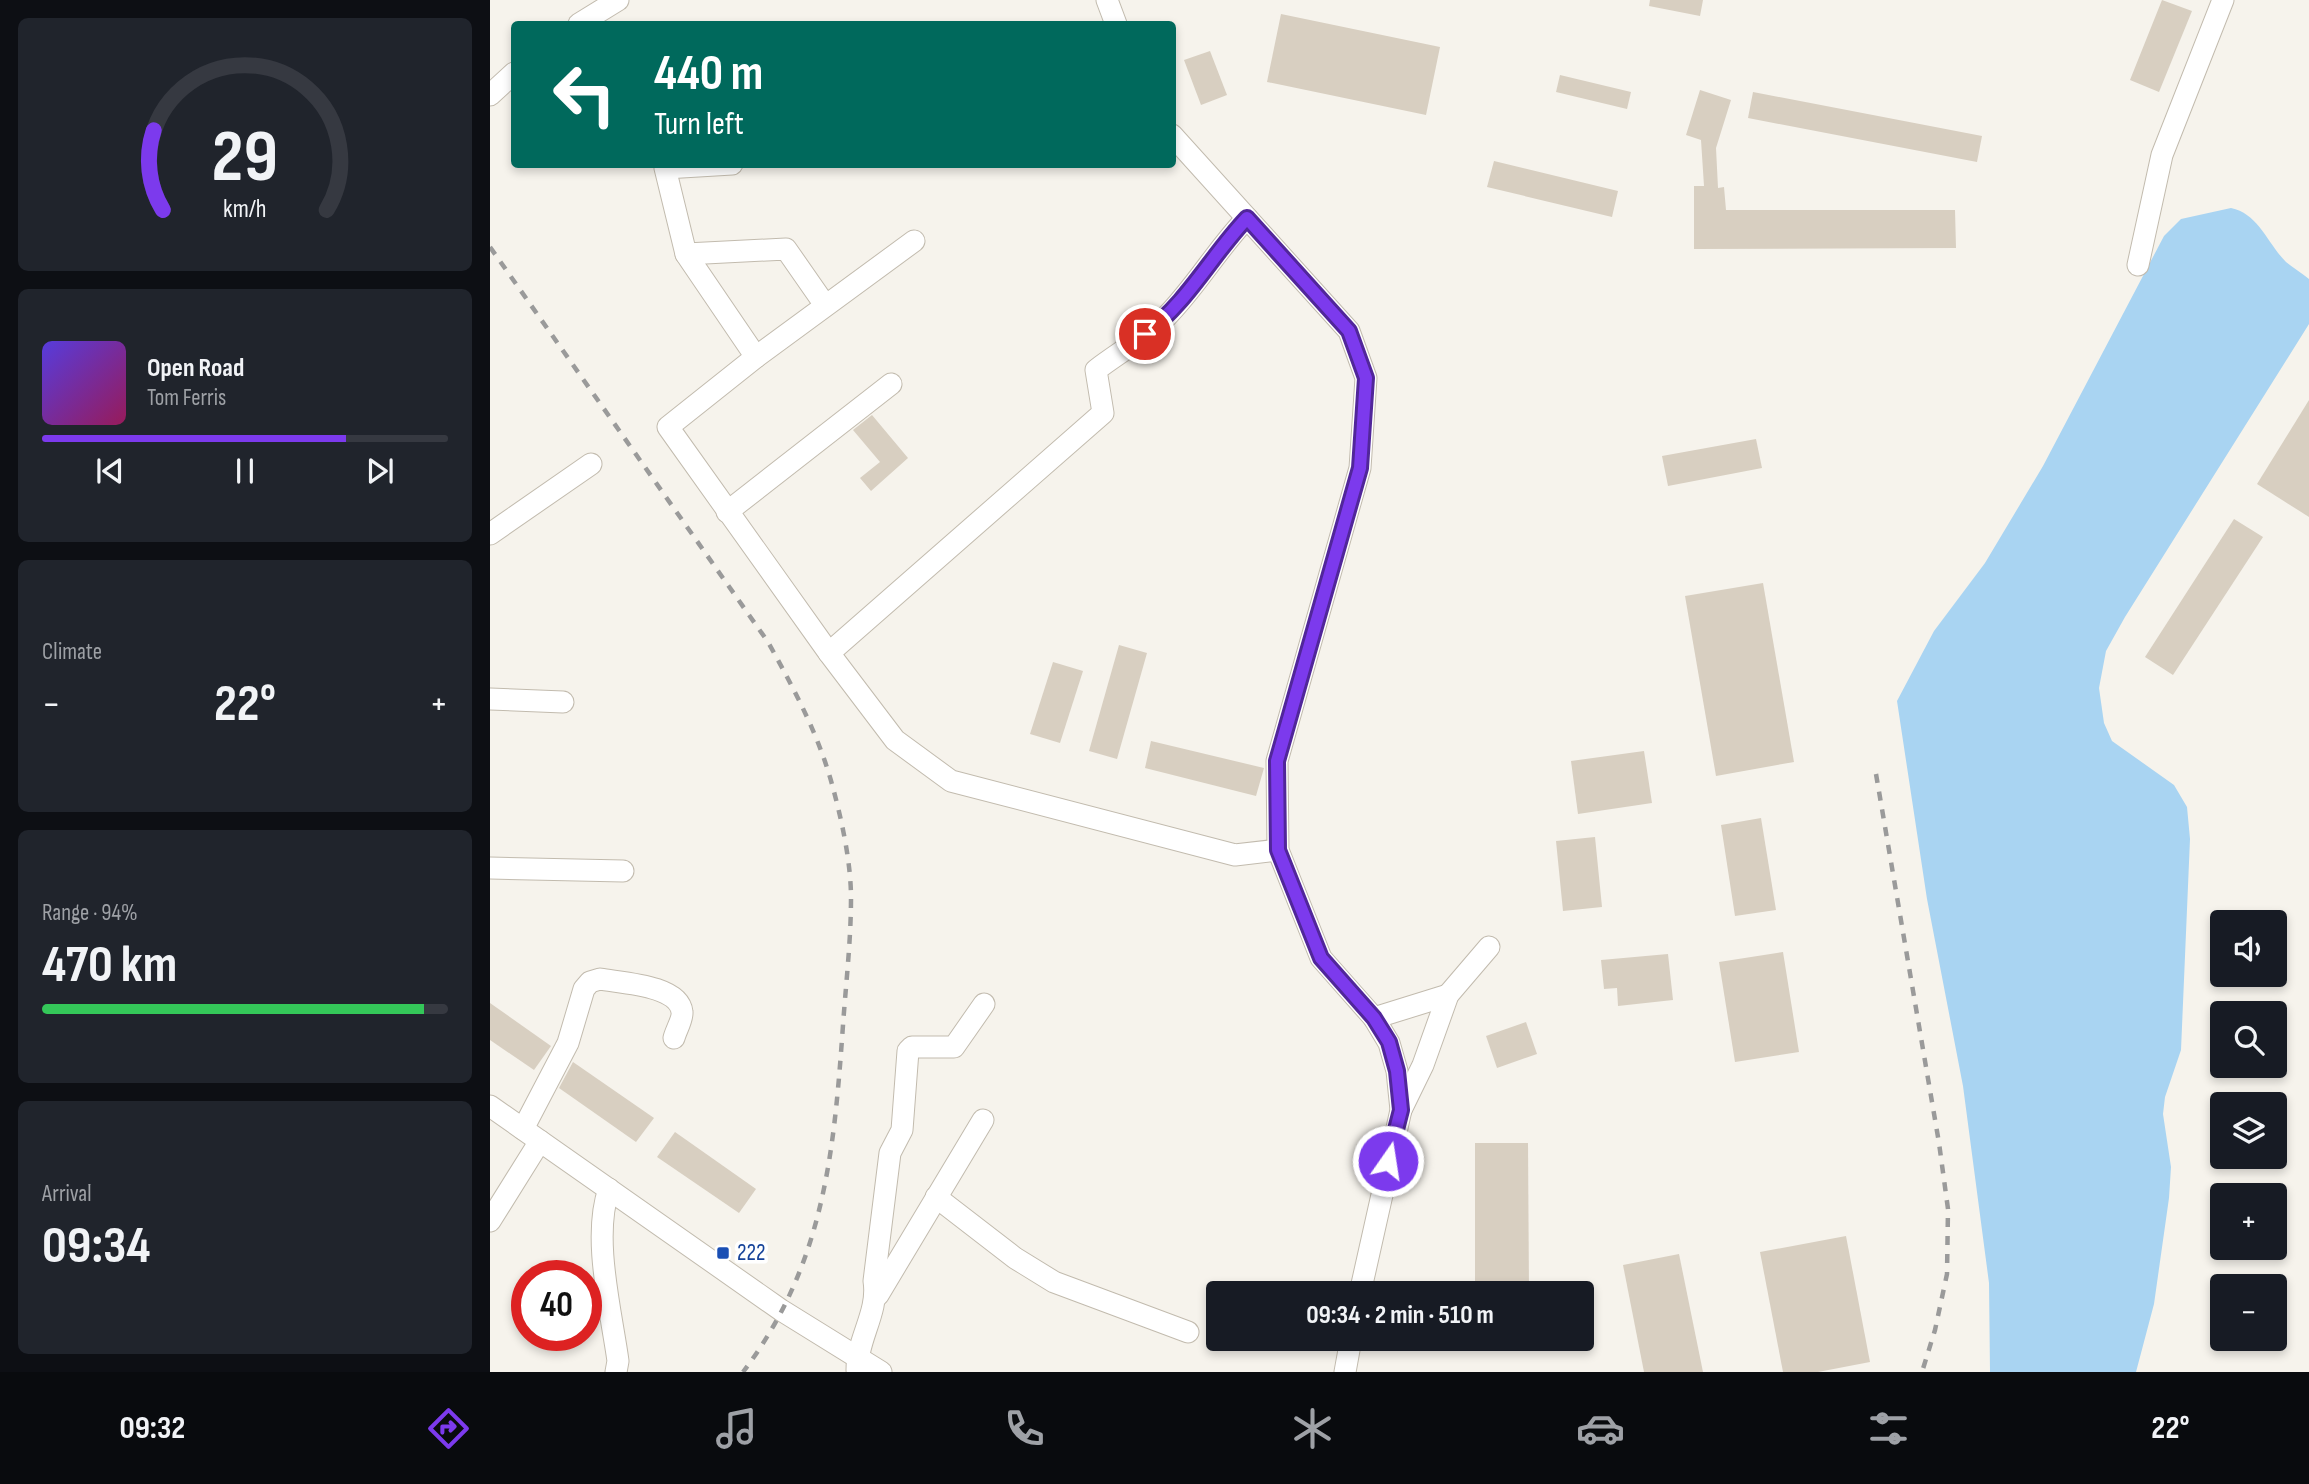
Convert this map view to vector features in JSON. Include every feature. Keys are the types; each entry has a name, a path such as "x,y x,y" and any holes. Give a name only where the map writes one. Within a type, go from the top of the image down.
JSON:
{"street":[{"path":"584,21 618,0"},
{"path":"1107,0 1115,21"},
{"path":"2138,265 2162,155 2223,0"},
{"path":"490,95 511,76"},
{"path":"1177,144 1349,331 1366,378 1360,468 1277,761 1278,850 1321,958 1374,1018 1389,1042 1397,1071 1401,1110"},
{"path":"679,168 666,169 686,254 755,357"},
{"path":"829,653 1103,413 1096,370 1163,320 1204,274 1229,237 1247,218"},
{"path":"914,241 755,357 668,427 829,653 895,740 951,781 1235,855 1278,850"},
{"path":"686,254 786,249 825,305"},
{"path":"727,512 891,384"},
{"path":"490,534 591,464"},
{"path":"490,699 563,702"},
{"path":"490,868 624,871"},
{"path":"1363,1281 1401,1110 1423,1065 1448,995 1489,947"},
{"path":"490,1221 531,1135 568,1043 584,989 590,982 600,979 663,990 678,1000 682,1013 674,1038"},
{"path":"1374,1018 1448,995"},
{"path":"877,1297 874,1282 890,1153 902,1130 908,1051 912,1046 954,1047 984,1004"},
{"path":"490,1106 857,1364 881,1372"},
{"path":"857,1364 877,1297 982,1120"},
{"path":"609,1189 603,1206 602,1231 618,1361 616,1372"},
{"path":"936,1197 1015,1258 1054,1282 1188,1332"},
{"path":"1345,1372 1349,1351"}],"water":[{"path":"2231,208 2249,216 2286,262 2309,279 2309,324 2125,617 2106,651 2099,688 2104,723 2112,741 2174,785 2187,807 2190,839 2181,1050 2165,1097 2163,1114 2171,1167 2154,1304 2136,1372 1990,1372 1989,1283 1963,1086 1927,899 1897,701 1934,631 1985,563 2043,466 2164,236 2181,219"}],"building":[{"path":"1650,0 1703,0 1700,16 1649,6"},
{"path":"2162,0 2192,11 2159,92 2130,80"},
{"path":"1281,14 1440,47 1426,115 1267,82"},
{"path":"1210,51 1227,95 1201,105 1184,60"},
{"path":"1560,75 1631,92 1627,109 1556,92"},
{"path":"1700,90 1731,100 1716,148 1718,188 1724,187 1726,210 1955,210 1956,248 1694,249 1694,186 1704,186 1701,140 1686,135"},
{"path":"1753,92 1982,136 1977,162 1748,118"},
{"path":"1494,161 1618,191 1612,217 1487,187"},
{"path":"2309,400 2309,517 2257,484"},
{"path":"872,415 908,458 871,491 860,478 880,462 853,430"},
{"path":"1756,439 1762,468 1668,486 1662,456"},
{"path":"2234,519 2263,537 2173,675 2145,657"},
{"path":"1763,583 1794,762 1716,776 1685,596"},
{"path":"1119,645 1147,653 1117,759 1089,751"},
{"path":"1053,662 1083,671 1060,743 1030,734"},
{"path":"1151,741 1264,768 1256,796 1145,768"},
{"path":"1644,751 1652,803 1578,814 1571,761"},
{"path":"1761,818 1776,910 1735,916 1721,825"},
{"path":"1595,837 1602,907 1563,911 1556,841"},
{"path":"1783,952 1799,1052 1735,1062 1719,962"},
{"path":"1668,954 1673,1000 1618,1006 1617,988 1604,989 1601,960"},
{"path":"490,1003 551,1046 534,1070 490,1040"},
{"path":"1526,1022 1537,1054 1497,1068 1486,1036"},
{"path":"573,1062 654,1118 636,1142 559,1088"},
{"path":"675,1132 756,1189 739,1213 657,1157"},
{"path":"1475,1143 1528,1143 1529,1281 1475,1281"},
{"path":"1846,1236 1870,1362 1818,1372 1783,1372 1760,1252"},
{"path":"1679,1254 1703,1372 1644,1372 1623,1265"}],"railway":[{"path":"490,247 768,642 813,731 840,814 851,885 851,914 829,1163 808,1249 792,1291 770,1332 743,1372"},
{"path":"1876,774 1948,1209 1947,1274 1935,1330 1922,1372"}],"place":[{"name":"222","path":"723,1253"}],"route":[{"path":"1145,334 1163,320 1204,274 1229,237 1247,218 1349,331 1366,378 1360,468 1277,761 1278,850 1321,958 1374,1018 1389,1042 1397,1071 1401,1110 1388,1161"}]}
